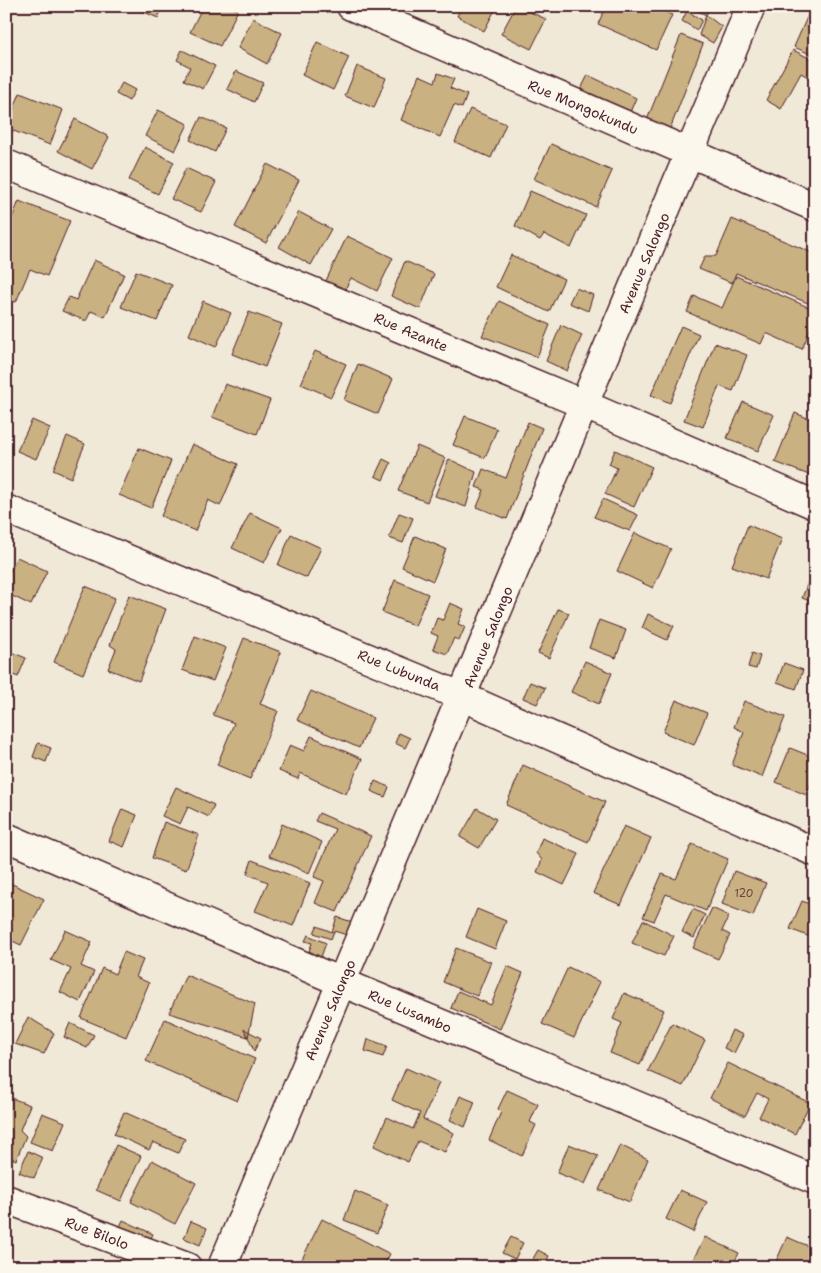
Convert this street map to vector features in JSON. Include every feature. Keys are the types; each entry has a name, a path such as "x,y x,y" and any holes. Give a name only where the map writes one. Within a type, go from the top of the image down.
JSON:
{"street":[{"name":"Rue Mongokundu","path":"351,6 815,207"},
{"name":"Avenue Salongo","path":"222,1267 463,696 583,404 691,154 751,6"},
{"name":"Rue Azante","path":"6,164 583,404 815,505"},
{"name":"Rue Lubunda","path":"6,509 463,696 815,852"},
{"name":"Rue Lusambo","path":"6,837 341,982 815,1180"},
{"name":"Rue Bilolo","path":"6,1199 187,1267"}],"building":[{"path":"88,6 106,6 103,13"},
{"path":"130,6 163,6 158,18"},
{"path":"203,6 230,6 238,10 220,46 190,32"},
{"path":"462,6 497,6 484,31 457,16"},
{"path":"516,6 546,19 531,49 501,34"},
{"path":"606,6 652,6 672,15 656,50 598,24"},
{"path":"688,6 710,6 706,15"},
{"path":"812,6 815,6 815,56 794,47"},
{"path":"687,11 702,20 697,30 682,21"},
{"path":"706,15 722,27 713,43 699,35"},
{"path":"253,18 282,33 267,64 238,48"},
{"path":"681,35 703,44 670,129 647,120"},
{"path":"317,42 349,57 333,90 302,75"},
{"path":"182,50 215,66 203,89 184,80 190,67 177,60"},
{"path":"793,50 815,61 815,81 801,73 781,109 766,100"},
{"path":"357,66 386,78 374,108 345,96"},
{"path":"236,71 263,83 254,102 227,89"},
{"path":"438,73 454,79 450,88 467,95 462,108 454,105 440,137 401,120 419,75 435,82"},
{"path":"588,75 636,98 630,112 581,89"},
{"path":"122,83 135,90 129,101 116,94"},
{"path":"20,93 63,110 50,145 6,128"},
{"path":"470,109 506,124 491,158 455,142"},
{"path":"158,110 188,124 175,151 145,136"},
{"path":"201,117 226,128 215,152 190,140"},
{"path":"75,119 109,137 92,169 58,151"},
{"path":"551,144 612,171 596,207 534,179"},
{"path":"145,147 174,162 158,194 129,180"},
{"path":"267,164 299,180 266,243 235,227"},
{"path":"186,168 216,182 201,212 171,199"},
{"path":"530,191 586,215 571,248 544,234 540,240 515,226"},
{"path":"19,201 70,221 47,276 30,269 16,302 9,301 6,308 6,215 12,218"},
{"path":"299,212 331,229 311,265 279,247"},
{"path":"732,219 815,254 815,306 736,273 732,283 699,269 705,256 716,256"},
{"path":"347,236 393,258 377,291 351,278 342,295 324,285"},
{"path":"511,255 564,279 549,312 496,287"},
{"path":"94,260 124,274 105,317 91,311 86,321 62,311 69,297 76,300"},
{"path":"405,261 434,274 420,309 391,296"},
{"path":"136,271 172,285 157,321 121,307"},
{"path":"736,276 815,310 815,318 802,349 766,333 761,344 687,312 694,296 722,308"},
{"path":"576,288 593,295 588,311 569,303"},
{"path":"203,301 231,313 216,347 189,335"},
{"path":"499,301 550,325 537,357 482,336"},
{"path":"249,312 282,324 265,367 232,354"},
{"path":"561,325 582,335 567,371 546,361"},
{"path":"681,326 699,334 670,403 651,395"},
{"path":"715,343 747,355 733,391 719,386 703,427 684,420"},
{"path":"315,351 346,364 331,397 301,384"},
{"path":"358,364 393,379 378,414 344,400"},
{"path":"225,384 270,400 257,434 212,417"},
{"path":"815,391 815,408 808,405"},
{"path":"743,402 774,415 758,451 727,438"},
{"path":"795,413 815,421 815,461 809,475 775,462"},
{"path":"465,416 497,429 485,458 453,445"},
{"path":"32,420 50,428 36,459 17,451"},
{"path":"528,422 542,428 507,519 477,507 484,490 476,487 483,469 506,478"},
{"path":"67,436 85,444 71,478 53,470"},
{"path":"192,444 238,464 220,506 208,500 195,531 161,516"},
{"path":"417,446 445,458 427,502 398,491"},
{"path":"139,448 171,461 151,508 119,495"},
{"path":"615,450 652,467 634,507 605,494 617,468 609,464"},
{"path":"383,459 391,463 383,480 375,476"},
{"path":"449,459 476,472 466,507 435,496"},
{"path":"603,499 638,515 630,531 594,517"},
{"path":"250,513 282,528 264,563 232,548"},
{"path":"399,513 413,518 403,543 389,538"},
{"path":"748,525 782,539 766,579 732,566"},
{"path":"635,533 671,549 653,588 617,571"},
{"path":"291,534 321,548 307,578 278,565"},
{"path":"415,536 446,549 433,581 402,567"},
{"path":"17,557 47,571 31,605 6,593 6,579"},
{"path":"813,569 815,569 815,603 802,598"},
{"path":"395,580 428,594 415,626 382,612"},
{"path":"85,586 115,598 83,674 54,662"},
{"path":"129,595 166,609 139,681 108,669 116,649 110,645"},
{"path":"450,603 464,609 458,624 465,627 459,641 454,638 447,654 433,649 438,636 431,633 437,618 443,620"},
{"path":"558,609 569,613 549,658 538,653"},
{"path":"648,614 674,626 667,640 642,628"},
{"path":"599,620 626,630 616,658 589,648"},
{"path":"195,636 226,648 213,681 182,670"},
{"path":"244,638 281,652 260,704 278,711 250,779 217,765 234,723 213,715"},
{"path":"6,650 26,658 18,677 6,672"},
{"path":"752,653 760,656 756,669 748,667"},
{"path":"585,661 612,673 599,704 571,692"},
{"path":"784,663 803,670 796,689 777,682"},
{"path":"530,682 545,688 537,704 523,698"},
{"path":"311,691 373,718 359,748 297,720"},
{"path":"676,700 707,713 694,745 663,732"},
{"path":"744,701 785,717 762,777 732,765 744,732 734,727"},
{"path":"399,733 410,738 405,748 395,743"},
{"path":"311,736 362,759 346,794 300,773 298,779 279,771 290,745 304,751"},
{"path":"38,743 51,748 46,762 33,757"},
{"path":"790,748 815,758 815,775 806,795 776,782"},
{"path":"523,765 605,802 588,842 506,805"},
{"path":"375,781 389,787 385,797 371,791"},
{"path":"176,787 214,805 209,817 188,807 180,824 162,816"},
{"path":"477,808 496,819 479,848 460,837"},
{"path":"122,809 137,815 124,847 109,841"},
{"path":"319,813 371,836 337,912 315,903 324,881 314,877 335,829 315,821"},
{"path":"164,822 199,835 186,870 152,858"},
{"path":"282,824 322,842 309,873 269,856"},
{"path":"624,826 651,838 621,905 593,893"},
{"path":"542,838 579,854 564,885 537,872 542,860 536,853"},
{"path":"692,844 728,859 706,911 666,894 654,921 643,917 662,874 676,879"},
{"path":"252,860 310,883 293,926 255,911 268,882 247,874"},
{"path":"734,871 766,883 753,916 722,904"},
{"path":"10,883 44,899 21,945 6,938 6,890"},
{"path":"802,901 815,906 815,939 790,929"},
{"path":"712,908 729,916 722,931 730,935 718,959 693,948"},
{"path":"477,909 506,921 495,949 466,937"},
{"path":"693,909 705,915 694,938 682,932"},
{"path":"337,917 352,922 347,935 334,931 331,939 314,933 317,926 332,932"},
{"path":"643,920 674,936 664,956 632,943"},
{"path":"65,930 92,942 81,966 94,972 80,1002 60,992 71,969 51,960"},
{"path":"308,935 326,943 321,957 309,951 312,943 305,941"},
{"path":"456,948 491,962 477,996 443,982"},
{"path":"124,952 143,960 136,977 149,983 126,1037 81,1018 102,968 115,974"},
{"path":"507,966 523,973 500,1029 451,1008 458,991 491,1005"},
{"path":"568,967 600,982 574,1038 542,1024"},
{"path":"186,975 255,1004 248,1037 169,1013"},
{"path":"624,993 664,1010 640,1065 610,1053 622,1023 613,1019"},
{"path":"28,1017 54,1033 44,1054 15,1044"},
{"path":"165,1019 255,1059 237,1101 146,1061"},
{"path":"70,1023 94,1035 87,1048 64,1037"},
{"path":"672,1023 705,1040 683,1086 648,1071"},
{"path":"244,1029 261,1038 254,1051 248,1037"},
{"path":"732,1030 743,1035 734,1053 724,1048"},
{"path":"368,1039 387,1046 383,1057 365,1051"},
{"path":"728,1063 810,1103 795,1134 759,1117 768,1099 757,1093 745,1116 710,1098"},
{"path":"406,1068 439,1083 423,1119 454,1133 445,1152 418,1141 408,1162 374,1146 387,1117 413,1129 420,1113 392,1100"},
{"path":"507,1090 538,1104 530,1122 536,1125 522,1156 489,1140 501,1112 498,1109"},
{"path":"6,1096 30,1105 20,1130 26,1136 16,1160 6,1156"},
{"path":"460,1096 475,1102 465,1127 450,1120"},
{"path":"124,1112 185,1139 178,1153 153,1142 149,1150 114,1134"},
{"path":"42,1113 65,1122 53,1151 30,1142"},
{"path":"569,1144 598,1156 585,1184 557,1173"},
{"path":"116,1145 141,1156 121,1201 96,1190"},
{"path":"620,1145 648,1159 630,1202 599,1190"},
{"path":"28,1151 43,1158 34,1178 19,1172"},
{"path":"152,1160 196,1183 175,1224 131,1202"},
{"path":"680,1190 707,1202 693,1232 666,1219"},
{"path":"355,1191 388,1205 377,1233 344,1220"},
{"path":"322,1219 390,1254 383,1267 317,1267 302,1259"},
{"path":"123,1220 153,1234 146,1249 116,1235"},
{"path":"191,1221 207,1228 200,1245 184,1238"},
{"path":"511,1237 523,1243 515,1259 502,1253"},
{"path":"705,1237 739,1253 732,1267 689,1267"},
{"path":"787,1237 815,1249 807,1267 774,1266"},
{"path":"538,1250 549,1256 543,1267 531,1262"}]}
